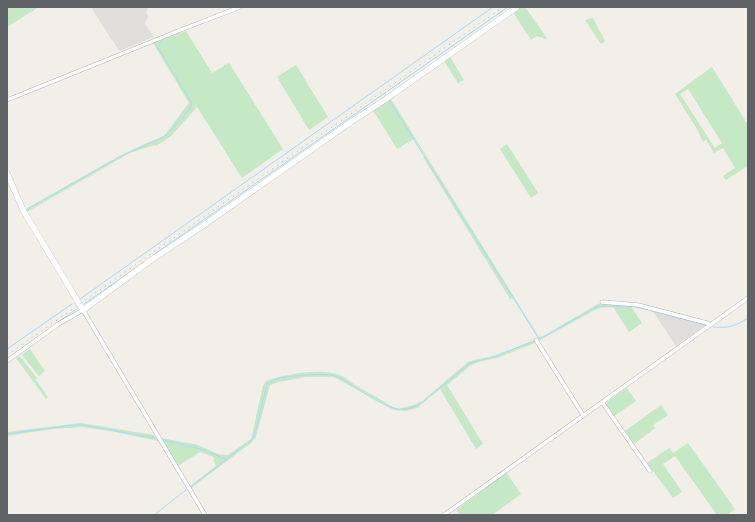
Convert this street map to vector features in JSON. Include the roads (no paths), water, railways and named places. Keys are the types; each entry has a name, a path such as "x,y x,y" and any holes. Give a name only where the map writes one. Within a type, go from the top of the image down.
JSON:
{"street":[{"path":"7,100 240,7"},
{"path":"7,361 60,323 83,310 154,258 201,227 348,124 390,97 517,7"},
{"path":"7,173 24,210 205,515"},
{"path":"444,515 748,298"},
{"path":"602,302 638,305 710,325"},
{"path":"536,340 583,415"},
{"path":"602,402 650,471"}],"waterway":[{"path":"80,299 493,7"},
{"path":"156,253 508,7"},
{"path":"27,209 121,156 167,135 188,111 192,103 155,43"},
{"path":"389,100 539,339"},
{"path":"84,304 147,260"},
{"path":"7,349 72,304"},
{"path":"540,339 596,307 634,307 648,310"},
{"path":"60,321 78,308"},
{"path":"651,311 705,325"},
{"path":"713,327 731,326 748,318"},
{"path":"7,359 36,338"},
{"path":"191,487 254,437 267,384 274,380 285,377 316,374 331,375 342,379 366,395 384,404 397,409 408,409 421,404 470,363 495,356 534,341"},
{"path":"7,434 82,425 155,438"},
{"path":"163,440 201,449 225,459"},
{"path":"154,515 186,490"}],"railway":[{"path":"7,355 503,7"}]}
